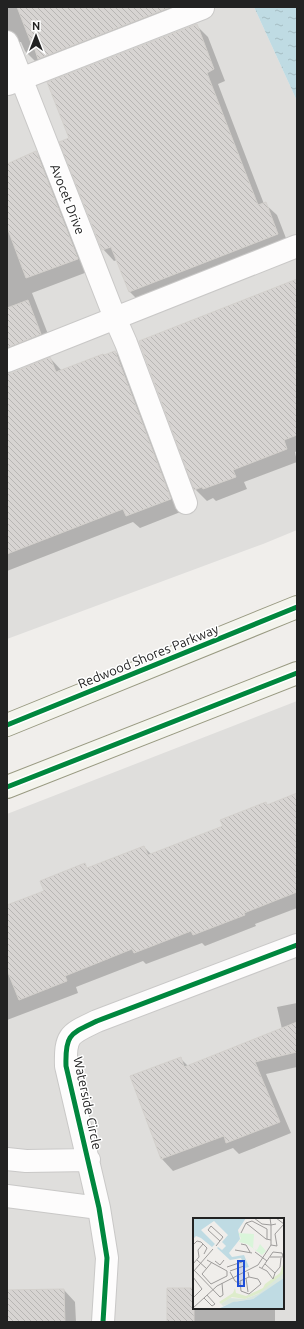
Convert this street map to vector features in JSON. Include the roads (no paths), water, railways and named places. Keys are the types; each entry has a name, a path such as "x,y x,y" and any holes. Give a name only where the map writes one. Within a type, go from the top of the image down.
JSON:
{"main road":[{"name":"Redwood Shores Parkway","path":"7,725 297,607"},
{"path":"7,787 297,673"}],"street":[{"path":"14,82 203,8"},
{"name":"Avocet Drive","path":"7,42 14,82 126,343 186,503"},
{"path":"7,361 297,246"},
{"name":"Waterside Circle","path":"103,1322 107,1258 89,1160 66,1066 66,1049 69,1038 78,1030 97,1021 297,945"},
{"path":"7,1159 26,1161 89,1160"},
{"path":"7,1196 99,1208"}],"water":[{"path":"254,7 297,7 297,101"}]}
